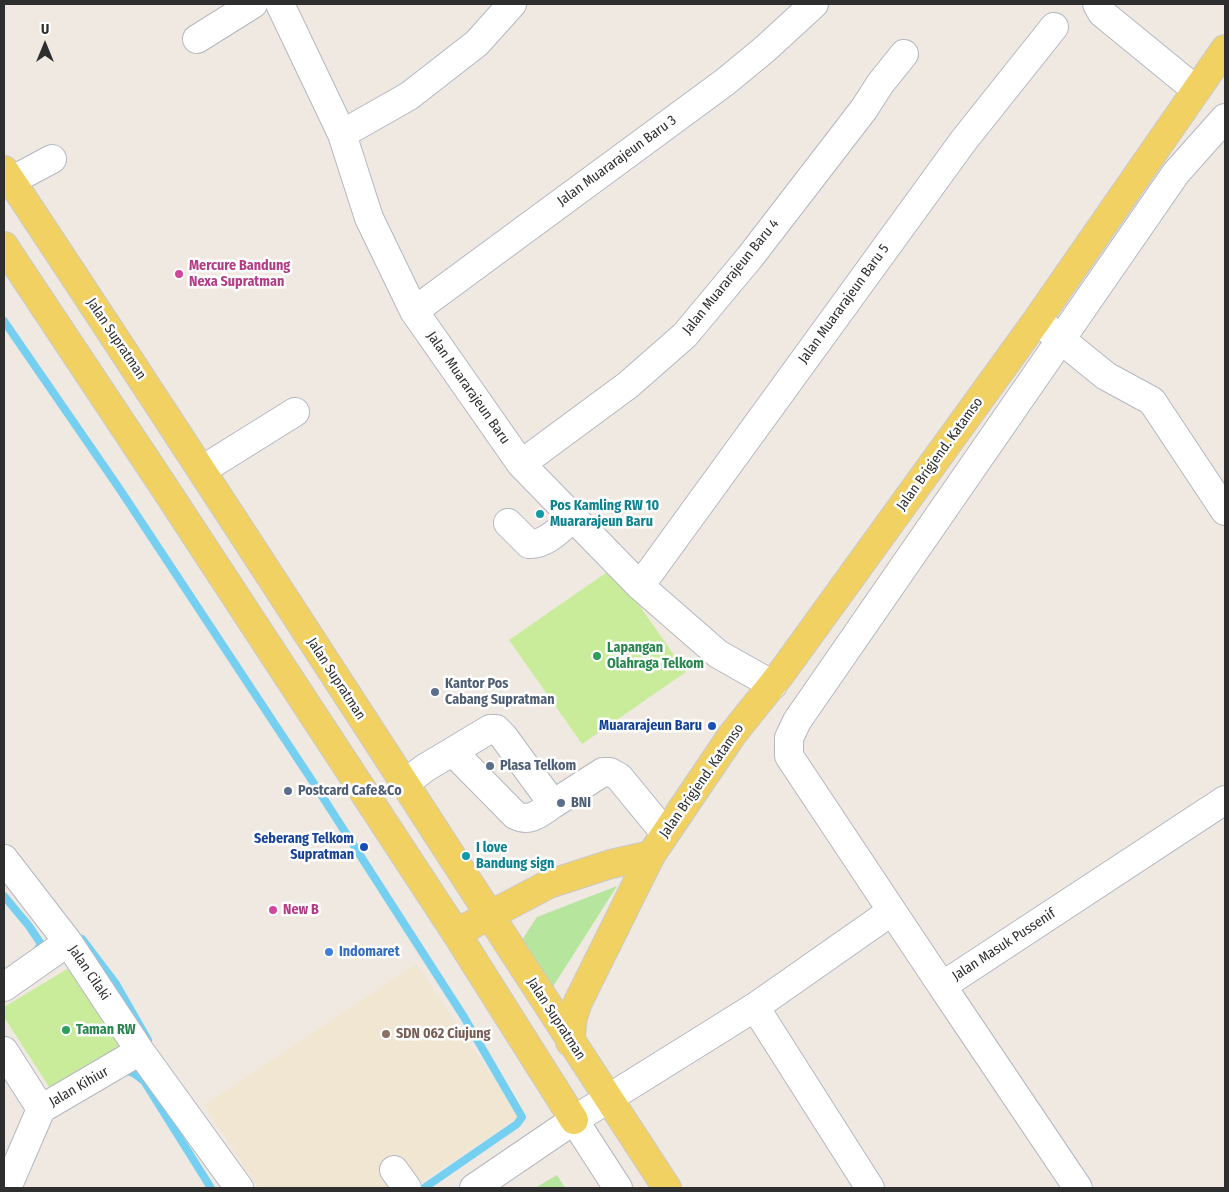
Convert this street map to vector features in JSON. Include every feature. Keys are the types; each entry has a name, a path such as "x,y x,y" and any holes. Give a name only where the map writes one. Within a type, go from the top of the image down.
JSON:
{"main road":[{"name":"Jalan Brigjend. Katamso","path":"570,1042 573,1016 578,1002 658,844 732,735 773,684 1037,320 1225,49"},
{"name":"Jalan Supratman","path":"7,176 202,470 490,914 570,1042 667,1188"},
{"path":"4,246 159,478 456,933 574,1120"},
{"path":"456,933 549,884 611,864 658,844"}],"street":[{"path":"197,39 253,4"},
{"name":"Jalan Muararajeun Baru","path":"280,4 342,134 369,218 414,311 521,464 640,586 718,654 773,684"},
{"path":"342,134 409,96 477,43 512,4"},
{"name":"Jalan Muararajeun Baru 3","path":"414,311 726,82 814,4"},
{"path":"1097,4 1102,13 1196,90"},
{"name":"Jalan Muararajeun Baru 5","path":"640,586 964,140 1054,27"},
{"name":"Jalan Muararajeun Baru 4","path":"521,464 628,385 685,335 750,257 904,54"},
{"name":"Jalan Masuk Pussenif","path":"1225,118 1176,174 802,712 789,738 789,756 942,986 1225,800"},
{"path":"7,176 52,159"},
{"path":"1037,320 1106,376 1152,401 1225,511"},
{"path":"202,470 295,412"},
{"path":"508,523 528,544 536,544 549,537 573,518"},
{"path":"404,784 490,728 496,729 503,736 553,804"},
{"path":"453,752 514,815 521,818 532,818 602,772 610,772 619,777 658,844"},
{"name":"Jalan Cilaki","path":"4,859 68,942 140,1051 239,1188"},
{"path":"474,1188 608,1098 755,1007 892,911"},
{"path":"4,987 68,942"},
{"path":"942,986 1078,1188"},
{"path":"755,1007 870,1188"},
{"path":"4,1051 41,1109"},
{"name":"Jalan Kihiur","path":"7,1188 41,1109 140,1051"},
{"path":"574,1120 618,1188"}],"shaded area":[{"name":"SDN 062 Ciujung","path":"416,963 519,1117 412,1188 259,1188 203,1105"}],"green space":[{"name":"Lapangan Olahraga Telkom","path":"613,568 686,672 582,744 509,640"},
{"path":"617,886 547,996 522,940 537,917"},
{"name":"Taman RW","path":"74,965 128,1043 51,1090 4,1017 4,1007"},
{"path":"557,1175 565,1188 535,1188"}],"waterway":[{"path":"4,321 119,488 313,782 464,1017 522,1117 517,1124 424,1188"},
{"path":"4,896 41,944 36,952"},
{"path":"82,939 116,984 148,1040"},
{"path":"122,1073 126,1070 144,1081 211,1188"}],"place":[{"name":"Mercure Bandung Nexa Supratman","path":"179,274"},
{"name":"Pos Kamling RW 10 Muararajeun Baru","path":"540,514"},
{"name":"Lapangan Olahraga Telkom","path":"597,656"},
{"name":"Kantor Pos Cabang Supratman","path":"435,692"},
{"name":"Muararajeun Baru","path":"712,726"},
{"name":"Plasa Telkom","path":"490,766"},
{"name":"Postcard Cafe&Co","path":"288,791"},
{"name":"BNI","path":"561,803"},
{"name":"Seberang Telkom Supratman","path":"364,847"},
{"name":"I love Bandung sign","path":"466,856"},
{"name":"New B","path":"273,910"},
{"name":"Indomaret","path":"329,952"},
{"name":"Taman RW","path":"66,1030"},
{"name":"SDN 062 Ciujung","path":"386,1034"}]}
